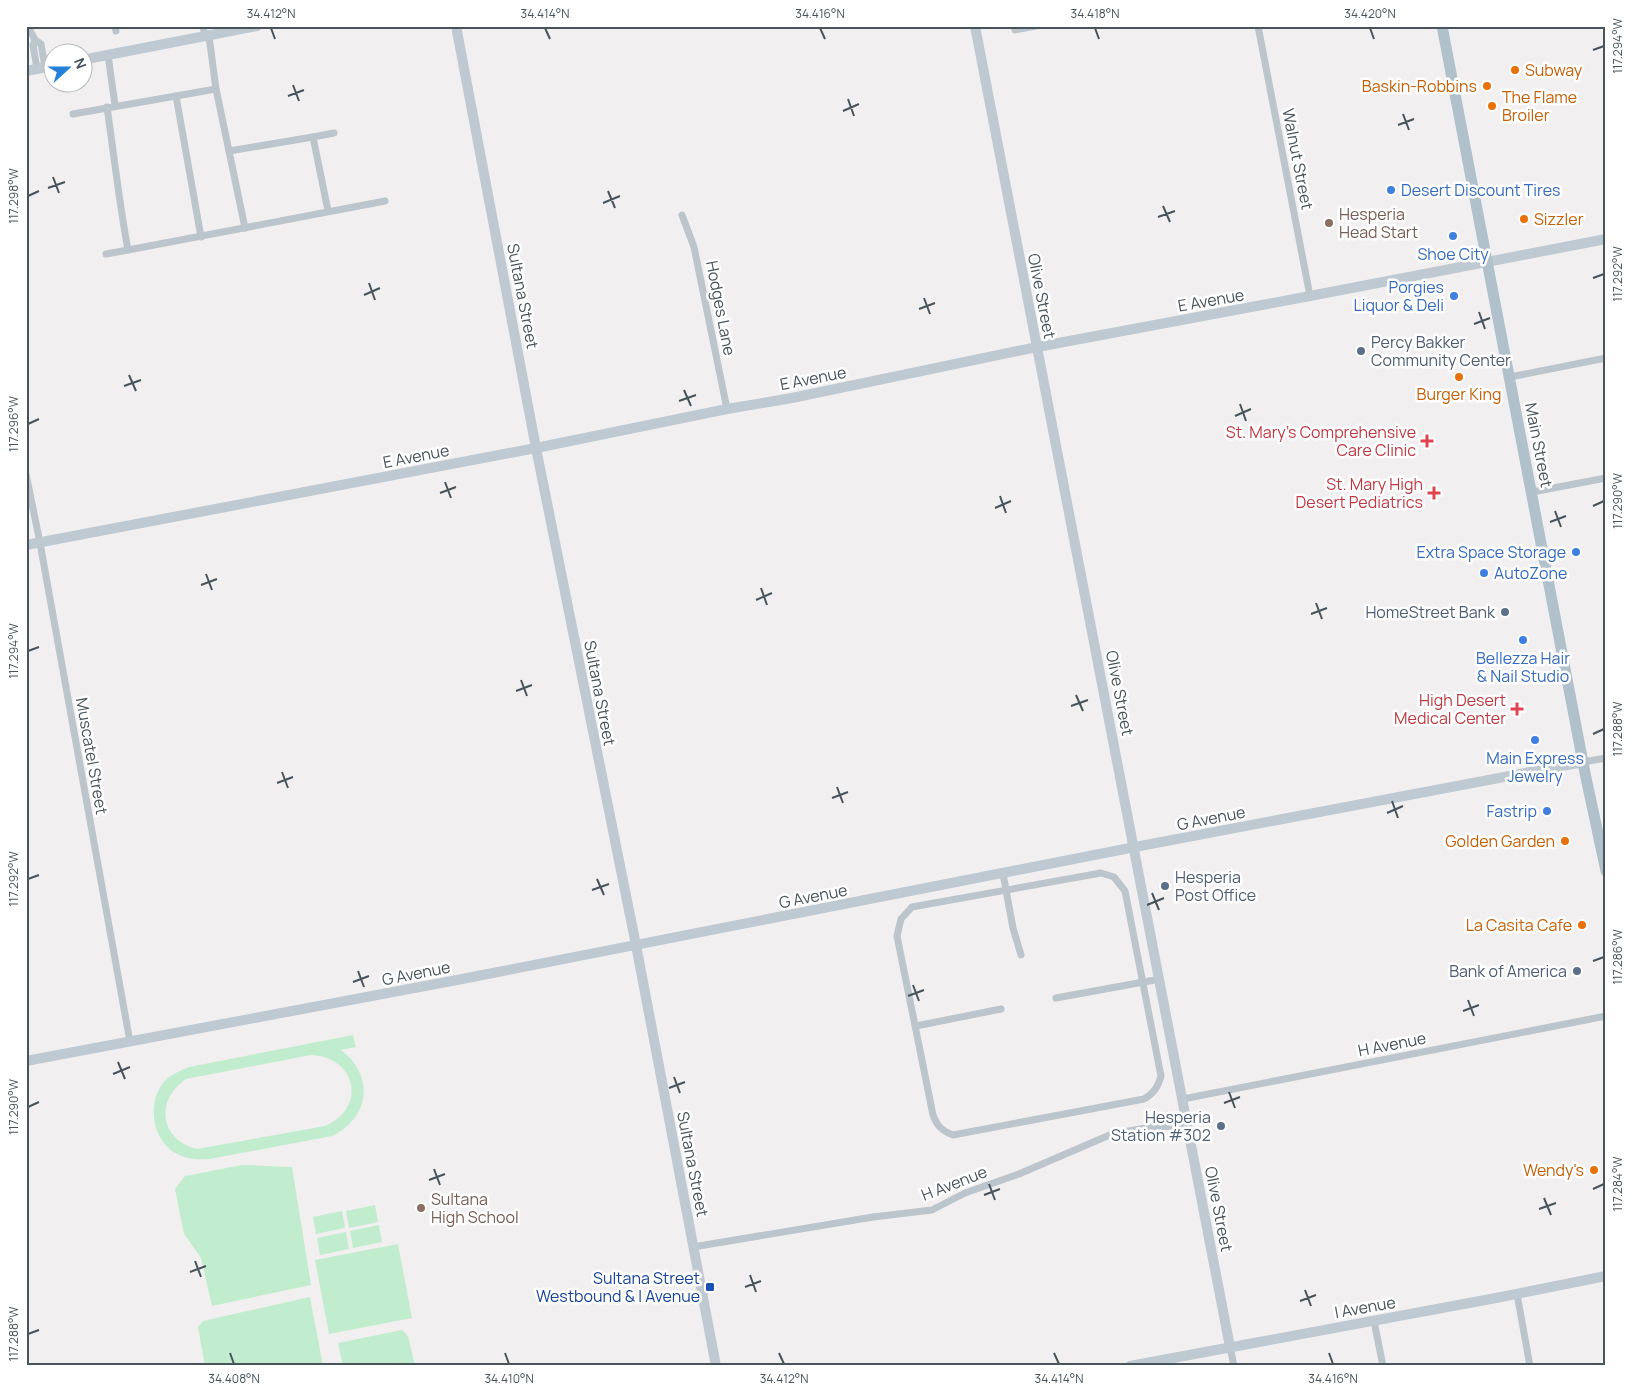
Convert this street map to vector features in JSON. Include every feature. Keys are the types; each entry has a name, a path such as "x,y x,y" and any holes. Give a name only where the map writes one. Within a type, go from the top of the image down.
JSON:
{"main road":[{"name":"Main Street","path":"1442,26 1583,762 1606,870"}],"street":[{"path":"28,26 35,40 33,46 40,68"},
{"path":"92,58 206,33 257,26"},
{"name":"Sultana Street","path":"456,26 536,448 636,944 716,1366"},
{"name":"Olive Street","path":"975,26 1234,1366"},
{"path":"1014,26 1015,30 1036,26"},
{"name":"Walnut Street","path":"1258,26 1310,296"},
{"path":"206,33 245,228"},
{"path":"108,55 115,105"},
{"path":"73,114 115,105 216,89"},
{"path":"176,96 201,237"},
{"path":"107,107 116,166 118,199 128,250"},
{"path":"229,151 334,133"},
{"path":"313,137 328,211"},
{"path":"106,254 385,200"},
{"name":"Hodges Lane","path":"682,214 694,247 727,409"},
{"name":"E Avenue","path":"26,545 792,398 1037,347 1606,239"},
{"path":"1510,376 1606,358"},
{"name":"Muscatel Street","path":"26,474 130,1042"},
{"path":"1532,492 1606,478"},
{"name":"G Avenue","path":"26,1062 1606,758"},
{"path":"1101,873 1114,877 1125,891 1161,1076 1158,1086 1152,1094 1144,1099 953,1135 944,1132 936,1123 897,936 901,920 912,907 1006,890 1101,873"},
{"path":"1003,874 1013,928 1021,955"},
{"path":"1056,998 1160,978"},
{"path":"916,1026 1001,1009"},
{"name":"H Avenue","path":"1183,1099 1606,1016"},
{"name":"H Avenue","path":"693,1247 873,1217 932,1210 965,1193 1018,1174 1112,1134 1146,1128 1188,1125"},
{"name":"I Avenue","path":"1130,1366 1606,1276"},
{"path":"1517,1294 1530,1366"},
{"path":"1374,1321 1382,1366"}],"green space":[{"path":"353,1035 356,1047 341,1050 352,1060 359,1072 364,1096 361,1108 354,1119 345,1128 332,1136 210,1159 192,1159 183,1157 167,1147 161,1139 154,1121 155,1101 163,1083 171,1075 189,1067","holes":["311,1055 327,1058 338,1064 347,1074 351,1084 351,1096 347,1108 338,1118 325,1126 197,1149 184,1144 175,1137 169,1128 166,1118 169,1097 186,1079"]},
{"path":"242,1165 292,1167 311,1285 212,1306 201,1258 184,1234 175,1189 185,1176"},
{"path":"375,1205 378,1222 349,1228 346,1211"},
{"path":"342,1211 345,1228 316,1234 313,1217"},
{"path":"379,1225 382,1242 353,1248 350,1231"},
{"path":"346,1232 349,1249 320,1255 317,1238"},
{"path":"398,1244 412,1318 329,1334 315,1260"},
{"path":"310,1297 323,1366 205,1366 198,1327 203,1321"},
{"path":"402,1330 408,1336 415,1366 343,1366 338,1343"}],"place":[{"name":"Subway","path":"1515,70"},
{"name":"Baskin-Robbins","path":"1487,86"},
{"name":"The Flame Broiler","path":"1492,106"},
{"name":"Desert Discount Tires","path":"1391,190"},
{"name":"Sizzler","path":"1524,219"},
{"name":"Hesperia Head Start","path":"1329,223"},
{"name":"Shoe City","path":"1453,236"},
{"name":"Porgies Liquor & Deli","path":"1454,296"},
{"name":"Percy Bakker Community Center","path":"1361,351"},
{"name":"Burger King","path":"1459,377"},
{"name":"St. Mary's Comprehensive Care Clinic","path":"1427,441"},
{"name":"St. Mary High Desert Pediatrics","path":"1434,493"},
{"name":"Extra Space Storage","path":"1576,552"},
{"name":"AutoZone","path":"1484,573"},
{"name":"HomeStreet Bank","path":"1505,612"},
{"name":"Bellezza Hair & Nail Studio","path":"1523,640"},
{"name":"High Desert Medical Center","path":"1517,709"},
{"name":"Main Express Jewelry","path":"1535,740"},
{"name":"Fastrip","path":"1547,811"},
{"name":"Golden Garden","path":"1565,841"},
{"name":"Hesperia Post Office","path":"1165,886"},
{"name":"La Casita Cafe","path":"1582,925"},
{"name":"Bank of America","path":"1577,971"},
{"name":"Hesperia Station #302","path":"1221,1126"},
{"name":"Wendy's","path":"1594,1170"},
{"name":"Sultana High School","path":"421,1208"},
{"name":"Sultana Street Westbound & I Avenue","path":"710,1287"}]}
